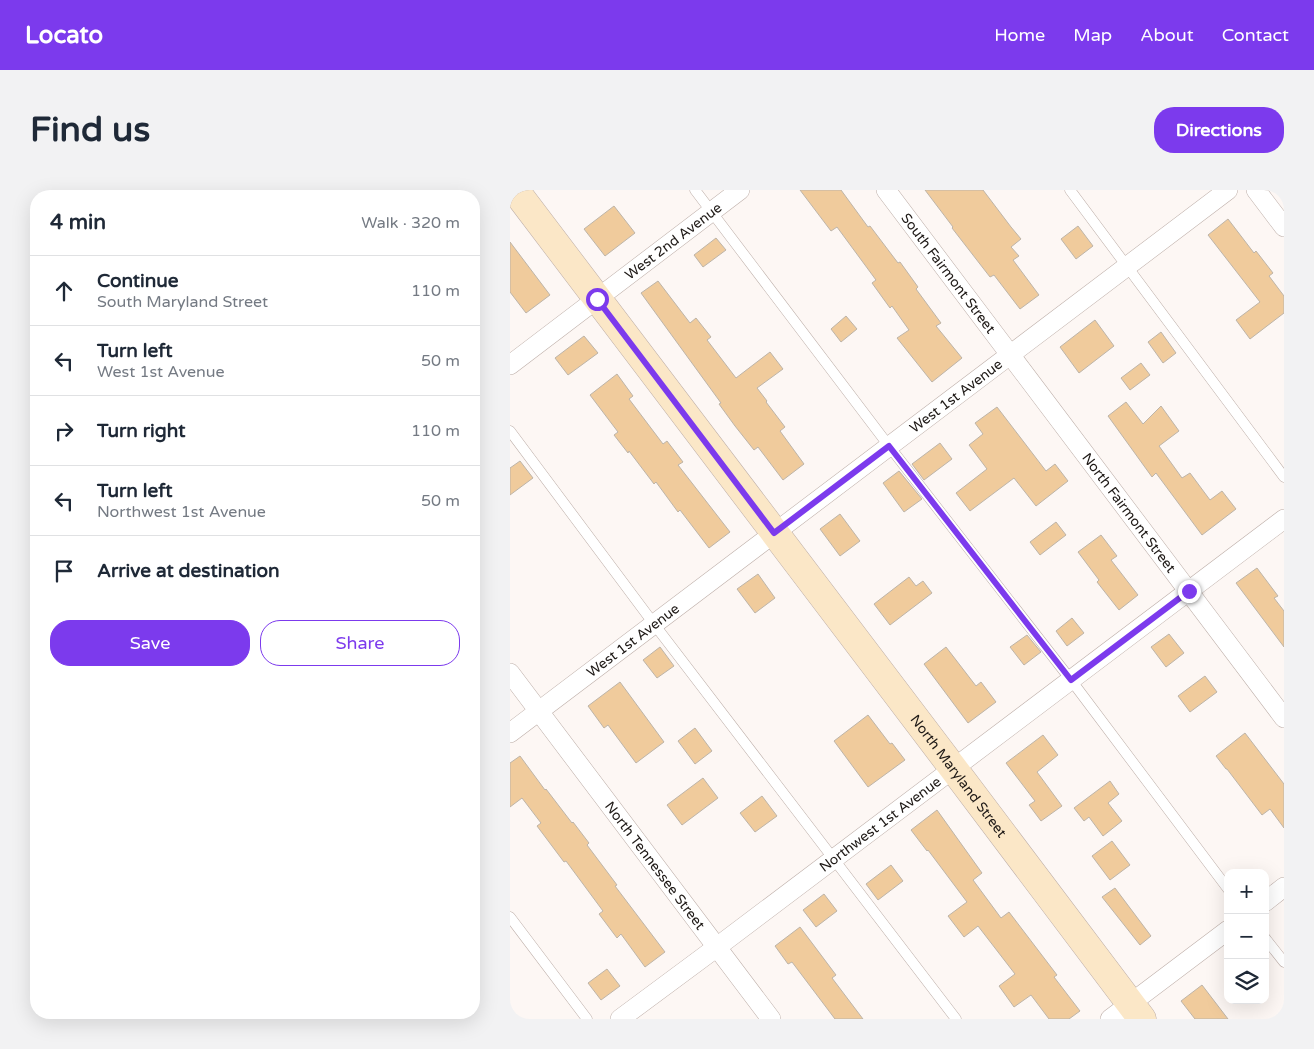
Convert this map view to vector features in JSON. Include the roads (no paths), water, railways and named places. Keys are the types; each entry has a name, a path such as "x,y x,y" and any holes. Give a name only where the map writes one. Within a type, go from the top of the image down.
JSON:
{"street":[{"name":"North Maryland Street","path":"515,190 953,768 1127,1014"},
{"name":"West 2nd Avenue","path":"510,365 740,190"},
{"name":"South Fairmont Street","path":"886,190 1010,354"},
{"name":"West 1st Avenue","path":"510,733 1228,190"},
{"path":"1256,190 1284,227"},
{"name":"North Fairmont Street","path":"1010,354 1284,718"},
{"name":"Northwest 1st Avenue","path":"620,1019 1284,519"},
{"name":"North Tennessee Street","path":"510,673 771,1019"},
{"path":"1269,899 1284,887"},
{"path":"1127,1014 1224,933"}],"lane":[{"path":"695,190 1224,883"},
{"path":"1070,190 1284,477"},
{"path":"510,431 654,624 956,1019"},
{"path":"510,917 586,1019"},
{"path":"1269,943 1284,962"}]}
